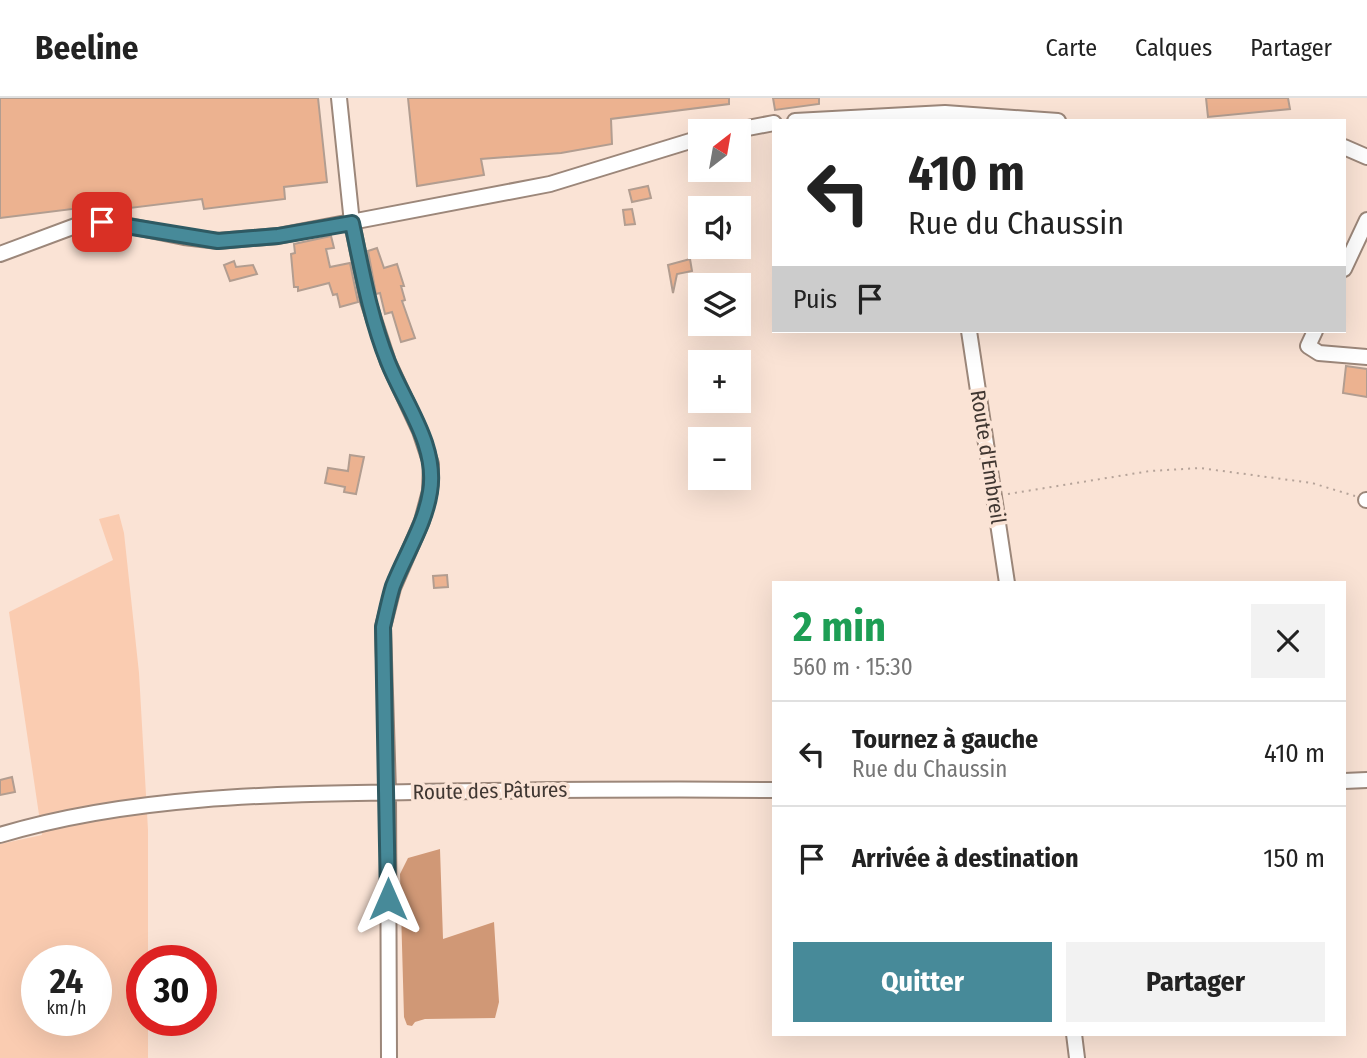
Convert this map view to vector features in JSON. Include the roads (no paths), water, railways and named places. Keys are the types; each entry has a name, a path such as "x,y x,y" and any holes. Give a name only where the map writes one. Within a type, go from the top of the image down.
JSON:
{"street":[{"path":"339,98 352,223 368,301 384,350 421,431 431,464 430,491 422,521 393,588 383,627 388,792 389,1058"},
{"path":"933,98 936,117"},
{"path":"866,119 1005,116 1037,119"},
{"path":"751,127 772,123"},
{"path":"0,254 86,222 125,225 218,241 278,236 550,184 688,142"},
{"path":"1346,148 1367,157"},
{"path":"1346,265 1367,220"},
{"name":"Route d'Embreil","path":"969,333 1007,581"},
{"path":"1314,333 1308,346 1319,353 1367,357"},
{"path":"1346,781 1367,780"},
{"name":"Route des Pâtures","path":"0,835 123,809 193,801 334,793 772,790"},
{"path":"1074,1036 1077,1058"}]}
